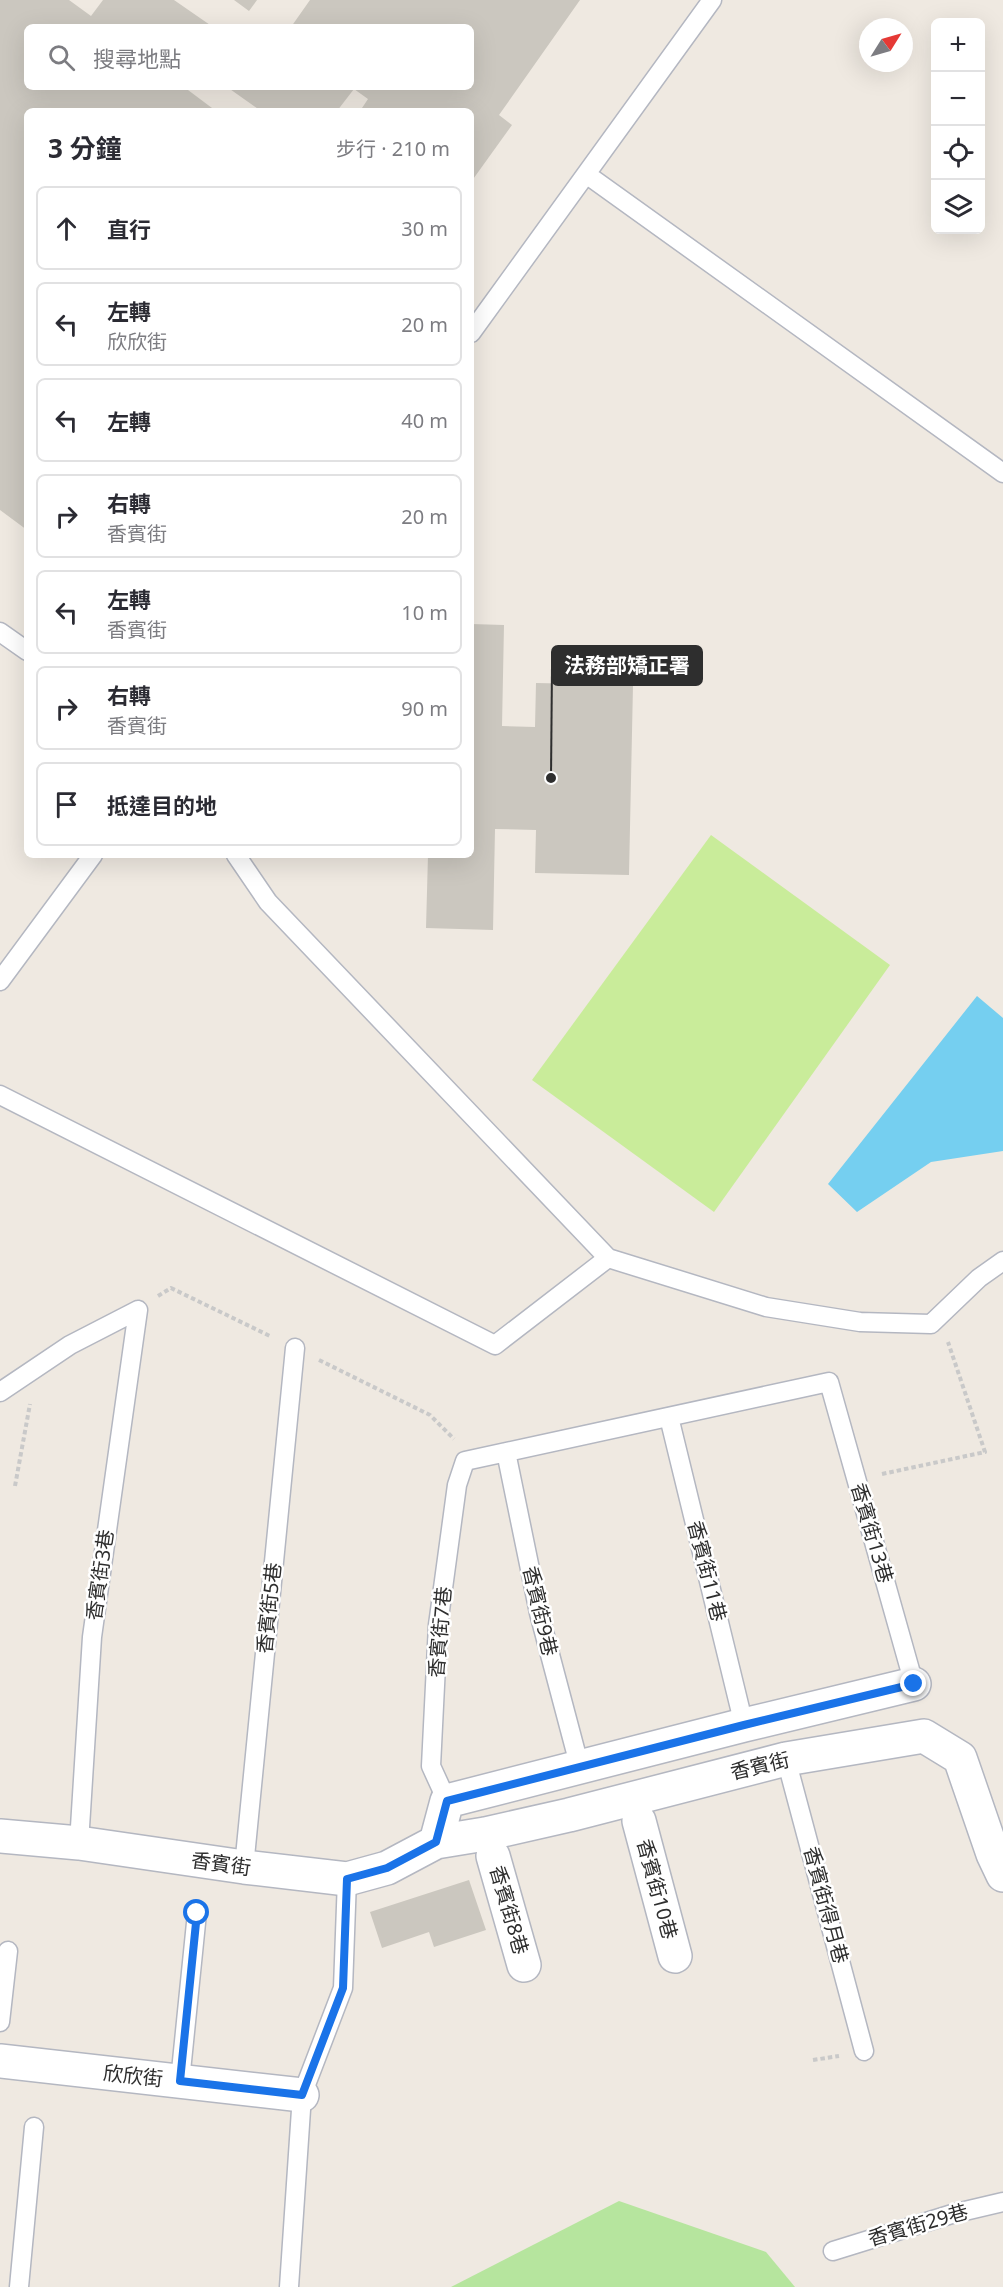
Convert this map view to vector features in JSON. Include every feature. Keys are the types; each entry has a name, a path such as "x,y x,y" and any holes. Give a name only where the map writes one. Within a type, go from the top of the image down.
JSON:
{"street":[{"path":"436,1842 447,1801 914,1684"},
{"name":"香賓街","path":"0,1836 79,1843 244,1867 347,1879 387,1868 436,1842 497,1832 569,1815 786,1759 924,1736 960,1758 993,1854 1003,1875"},
{"name":"香賓街10巷","path":"639,1821 675,1956"},
{"name":"香賓街8巷","path":"493,1856 524,1965"},
{"name":"欣欣街","path":"0,2061 302,2095"}],"lane":[{"path":"474,329 712,0"},
{"path":"586,174 1003,472"},
{"path":"0,632 24,649"},
{"path":"0,981 91,858"},
{"path":"238,858 268,902 608,1258 766,1307 860,1322 931,1324 979,1278 1003,1261"},
{"path":"0,1095 495,1345 608,1258"},
{"path":"0,1392 70,1345 138,1310"},
{"name":"香賓街3巷","path":"79,1843 92,1636 138,1310"},
{"name":"香賓街5巷","path":"244,1867 296,1348"},
{"name":"香賓街13巷","path":"669,1417 830,1382 914,1684"},
{"path":"465,1461 669,1417"},
{"name":"香賓街11巷","path":"669,1417 744,1725"},
{"name":"香賓街9巷","path":"506,1452 539,1613 580,1768"},
{"name":"香賓街7巷","path":"447,1801 431,1766 438,1625 457,1485 465,1461"},
{"name":"香賓街得月巷","path":"786,1759 864,2051"},
{"path":"289,2287 302,2095 343,1988 347,1879"},
{"path":"180,2081 197,1913"},
{"path":"0,2022 8,1951"},
{"path":"19,2287 34,2127"},
{"name":"香賓街29巷","path":"833,2251 952,2214 1003,2202"}],"path":[{"path":"138,1310 171,1288 359,1378 430,1415 452,1435 465,1461"},
{"path":"857,1479 985,1452 939,1316"},
{"path":"15,1486 36,1367"}],"green space":[{"path":"711,835 890,965 714,1212 532,1080"},
{"path":"619,2201 766,2252 795,2287 451,2287"}],"water":[{"path":"977,996 1003,1018 1003,1151 931,1162 857,1212 828,1184"}],"building":[{"path":"0,0 69,0 91,16 103,0 174,0 209,24 24,24 24,90 188,90 212,108 24,108 24,528 0,510"},
{"path":"234,0 257,0 249,11"},
{"path":"310,0 580,0 499,115 512,125 474,178 474,108 362,108 368,99 355,90 474,90 474,24 293,24"},
{"path":"231,90 353,90 339,108 257,108"},
{"path":"474,624 504,625 502,726 535,727 536,683 633,685 629,875 535,873 536,830 495,829 493,930 426,928 428,858 474,858"},
{"path":"469,1880 486,1930 434,1947 429,1932 382,1948 370,1912"}],"place":[{"name":"法務部矯正署","path":"551,778"}],"route":[{"path":"197,1913 180,2081 302,2095 343,1988 347,1879 387,1868 436,1842 447,1801 914,1684"}]}
